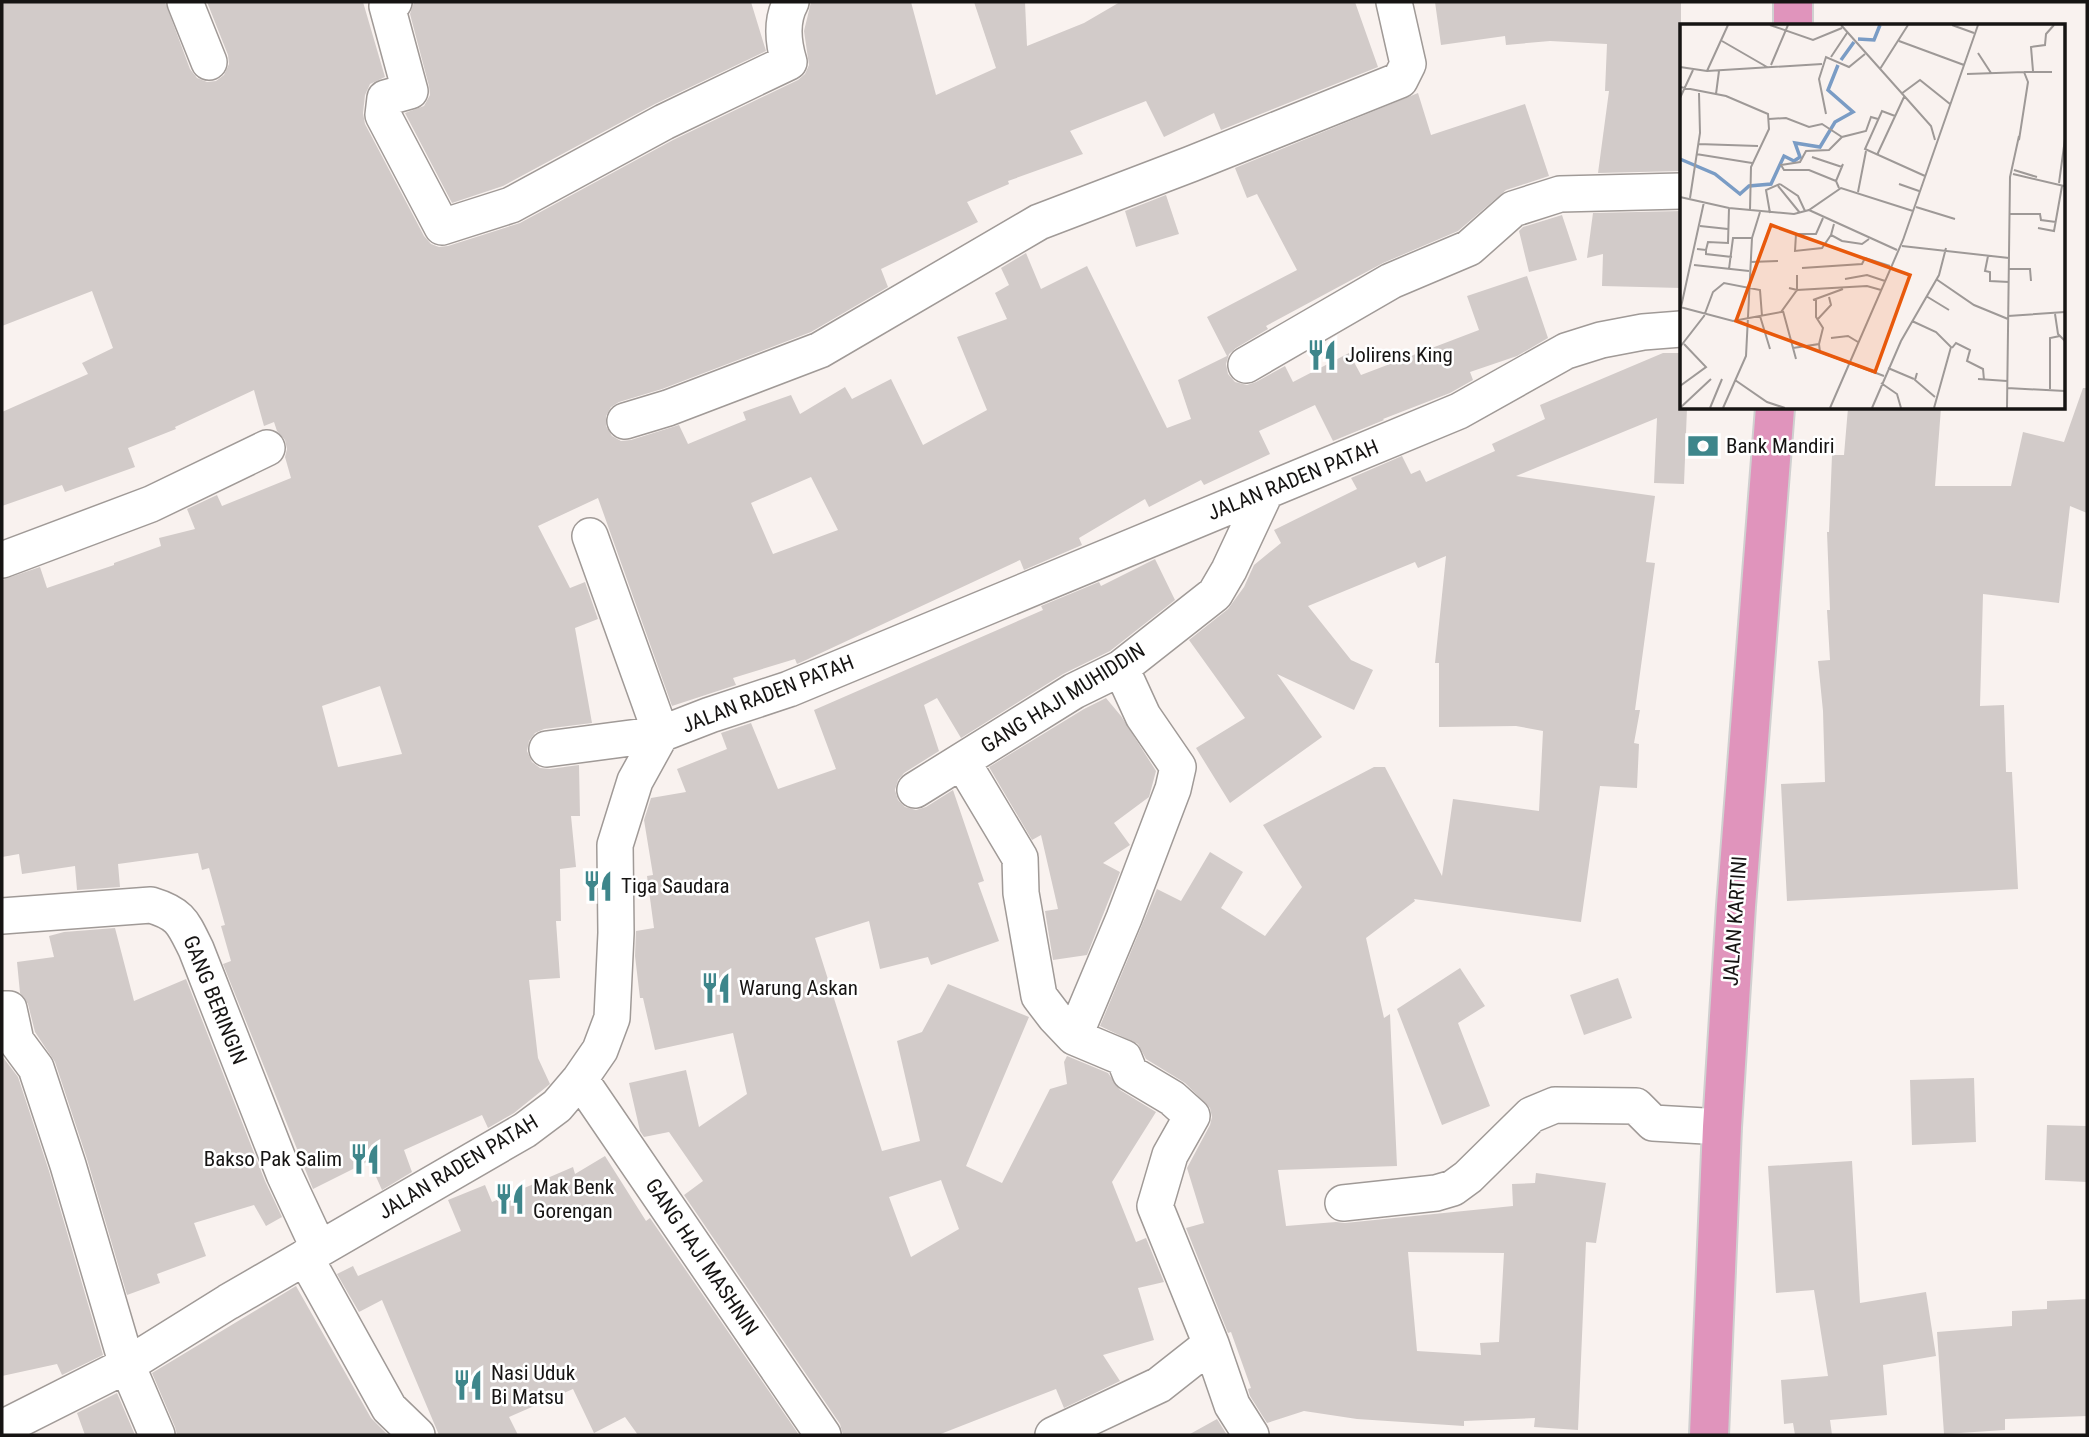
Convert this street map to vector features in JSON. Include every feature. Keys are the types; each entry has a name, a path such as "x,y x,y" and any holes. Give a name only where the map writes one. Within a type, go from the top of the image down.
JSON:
{"highway":[{"name":"JALAN KARTINI","path":"1709,1435 1735,906 1775,410"}],"street":[{"path":"185,2 209,62"},
{"path":"394,2 387,6 410,91 385,98 383,115 442,227 510,205 664,121 789,62 783,43 786,11 791,2"},
{"path":"625,421 707,394 820,350 1039,222 1400,80 1408,64 1394,2"},
{"path":"1246,365 1391,281 1469,248 1513,209 1560,194 1680,191"},
{"name":"JALAN RADEN PATAH","path":"2,1428 127,1365 228,1302 525,1130 556,1106 580,1079 600,1050 612,1018 617,933 615,845 635,781 661,734 789,689 1459,411 1566,351 1622,336 1680,330"},
{"path":"2,560 151,504 267,448"},
{"name":"GANG HAJI MUHIDDIN","path":"915,790 1074,691 1121,668 1215,594 1230,570 1266,491"},
{"path":"547,749 661,734 590,536"},
{"path":"1074,1037 1124,918 1173,789 1178,766 1143,716 1121,668"},
{"path":"962,761 1020,858 1021,893 1039,996 1074,1037 1124,1058 1130,1073 1172,1098 1192,1116 1170,1155 1155,1206 1232,1405 1251,1435"},
{"name":"GANG BERINGIN","path":"2,916 152,905 172,912 185,928 196,949 284,1174 312,1253 389,1408 416,1435"},
{"path":"2,1009 9,1009 16,1041 36,1068 127,1365 157,1435"},
{"name":"GANG HAJI MASHNIN","path":"580,1079 823,1435"},
{"path":"1343,1203 1436,1193 1453,1188 1468,1177 1531,1115 1555,1105 1636,1106 1653,1123 1722,1128"},
{"path":"1053,1435 1159,1385 1211,1345"}],"building":[{"path":"2,2 165,2 190,69 197,78 207,82 216,81 224,75 229,64 207,2 363,2 385,77 370,84 365,95 365,124 424,236 431,244 439,247 520,223 673,140 798,80 809,65 804,31 811,2 911,2 936,95 996,68 974,2 1025,2 1027,46 1084,23 1120,2 1355,2 1378,67 1221,130 1214,113 1164,137 1146,101 1070,131 1083,154 1008,181 1009,184 967,202 978,222 881,269 888,287 811,332 611,407 606,416 606,426 612,436 621,441 679,425 688,444 746,420 743,412 791,395 800,414 845,387 852,399 891,379 923,445 987,410 957,337 1007,319 995,293 1009,285 1001,268 1026,253 1041,289 1087,266 1167,428 1191,419 1178,380 1227,356 1207,317 1297,270 1257,194 1247,198 1235,168 1418,93 1431,135 1525,104 1549,176 1506,190 1458,231 1383,263 1266,326 1268,329 1229,354 1226,364 1228,374 1235,382 1247,385 1285,366 1293,382 1349,353 1361,375 1479,330 1467,296 1527,276 1548,338 1517,356 1470,372 1473,380 1450,393 1333,441 1315,405 1259,431 1270,454 1204,485 1201,480 1149,507 1145,499 1079,538 1082,545 1024,570 1020,560 797,664 795,659 733,678 736,685 672,706 598,498 538,526 570,588 585,582 598,619 575,628 592,723 544,729 535,733 529,741 527,751 532,762 540,768 579,765 580,816 571,816 576,867 560,869 561,921 556,921 560,978 529,980 538,1058 550,1084 514,1113 488,1128 482,1115 404,1150 412,1172 382,1190 369,1161 313,1189 223,964 231,961 221,926 225,925 209,868 202,870 198,853 118,864 120,887 77,890 75,866 22,874 19,854 2,857 2,580 40,567 47,588 114,565 161,546 159,538 195,529 187,509 217,495 222,506 291,478 285,457 285,440 277,431 274,422 264,426 254,390 175,427 176,429 128,448 135,467 65,492 62,485 2,506 2,412 88,374 82,363 113,348 92,291 2,326","holes":["811,477 838,530 773,554 751,503","380,686 402,754 338,767 322,706"]},
{"path":"414,2 751,2 766,51 655,104 503,186 452,203 405,113 424,106 430,95 410,14"},
{"path":"1435,2 1681,2 1680,171 1598,173 1609,91 1605,91 1607,44 1550,41 1506,45 1505,36 1441,45"},
{"path":"1166,195 1179,234 1136,247 1125,211"},
{"path":"1680,211 1680,288 1602,286 1603,254 1587,258 1593,213"},
{"path":"1562,215 1577,260 1529,272 1519,231 1523,227"},
{"path":"1663,353 1680,353 1680,410 1687,410 1684,484 1654,483 1657,418 1516,476 1655,496 1646,562 1655,563 1635,710 1640,710 1634,743 1639,744 1637,788 1600,786 1581,922 1414,899 1415,901 1366,938 1384,1018 1390,1014 1397,1166 1278,1170 1286,1226 1345,1223 1513,1206 1512,1184 1535,1183 1536,1173 1606,1183 1596,1243 1586,1242 1578,1430 1534,1427 1535,1418 1464,1421 1464,1426 1357,1419 1304,1411 1267,1423 1250,1396 1248,1389 1251,1388 1231,1332 1228,1333 1186,1228 1204,1223 1187,1168 1210,1125 1210,1108 1185,1083 1146,1059 1138,1044 1100,1026 1157,889 1181,901 1210,852 1243,872 1221,908 1265,936 1302,887 1263,825 1374,767 1385,767 1442,876 1453,799 1539,811 1543,731 1516,726 1439,727 1439,663 1435,663 1446,556 1418,568 1415,562 1308,606 1351,660 1373,670 1354,710 1277,674 1322,737 1230,803 1196,748 1245,718 1189,640 1228,609 1244,587 1254,565 1281,543 1274,530 1357,489 1351,478 1402,456 1411,474 1420,470 1426,482 1495,451 1492,444 1545,419 1540,405","holes":["1408,1252 1504,1253 1499,1342 1480,1343 1481,1355 1417,1351"]},
{"path":"2083,388 2087,388 2087,513 2070,506 2059,603 1983,594 1980,706 2004,705 2006,772 2012,772 2018,889 1787,901 1781,784 1825,782 1823,711 1818,661 1830,660 1827,532 1832,455 1844,455 1848,410 1941,410 1935,486 2011,486 2023,432 2064,442"},
{"path":"1155,559 1175,600 1110,651 1063,674 961,738 937,698 924,705 939,751 904,773 895,790 898,800 905,807 916,810 926,807 953,790 984,881 978,883 999,941 931,965 928,957 880,969 869,921 815,938 882,1151 920,1141 897,1041 922,1032 948,984 1029,1017 966,1166 1002,1183 1050,1089 1067,1084 1064,1062 1067,1056 1108,1073 1120,1090 1156,1112 1112,1182 1136,1242 1146,1238 1164,1282 1138,1288 1154,1340 1103,1355 1120,1381 1064,1408 1056,1389 938,1435 843,1435 840,1424 684,1195 703,1181 669,1132 644,1137 640,1131 629,1083 686,1070 699,1127 747,1094 733,1033 655,1050 643,998 640,998 635,956 636,931 654,928 647,876 653,875 644,820 651,798 686,792 677,769 727,749 721,733 751,723 778,789 836,769 814,710 1043,610 1041,606 1099,582 1101,586","holes":["941,1180 959,1229 911,1257 889,1197"]},
{"path":"1106,698 1121,716 1156,771 1149,797 1114,823 1130,845 1103,863 1120,872 1087,955 1053,960 1045,911 1058,909 1041,835 1032,840 989,767"},
{"path":"115,928 134,1001 186,979 265,1181 282,1217 266,1226 254,1205 194,1223 206,1256 157,1274 160,1283 127,1295 55,1062 35,1032 28,1004 20,993 17,962 54,957 49,936 64,932"},
{"path":"1460,968 1485,1006 1458,1023 1490,1106 1442,1125 1397,1009"},
{"path":"1618,978 1632,1018 1584,1035 1570,995"},
{"path":"2,1056 18,1077 49,1171 103,1355 62,1375 57,1364 2,1376"},
{"path":"1974,1078 1976,1142 1912,1145 1910,1080"},
{"path":"2047,1125 2087,1126 2087,1182 2045,1180"},
{"path":"605,1156 646,1221 650,1218 799,1435 638,1435 625,1417 594,1433 573,1389 509,1417 518,1435 439,1435 382,1300 359,1312 337,1274 353,1266 358,1276 461,1231 448,1200 485,1185 492,1202 573,1167 575,1174"},
{"path":"1852,1161 1860,1303 1926,1292 1936,1356 1883,1365 1887,1415 1830,1420 1832,1435 1795,1435 1793,1423 1784,1424 1781,1380 1828,1376 1814,1290 1776,1293 1768,1166"},
{"path":"296,1286 371,1418 388,1435 177,1435 152,1373"},
{"path":"2087,1299 2087,1416 2005,1419 2005,1430 1944,1434 1937,1332 2012,1326 2012,1311 2047,1309 2047,1301"},
{"path":"117,1393 135,1435 85,1435 77,1413"},
{"path":"1217,1419 1227,1435 1190,1434"}],"place":[{"name":"Jolirens King","path":"1322,355"},
{"name":"Bank Mandiri","path":"1703,446"},
{"name":"Tiga Saudara","path":"598,886"},
{"name":"Warung Askan","path":"716,988"},
{"name":"Bakso Pak Salim","path":"365,1159"},
{"name":"Mak Benk Gorengan","path":"510,1199"},
{"name":"Nasi Uduk Bi Matsu","path":"468,1385"}]}
